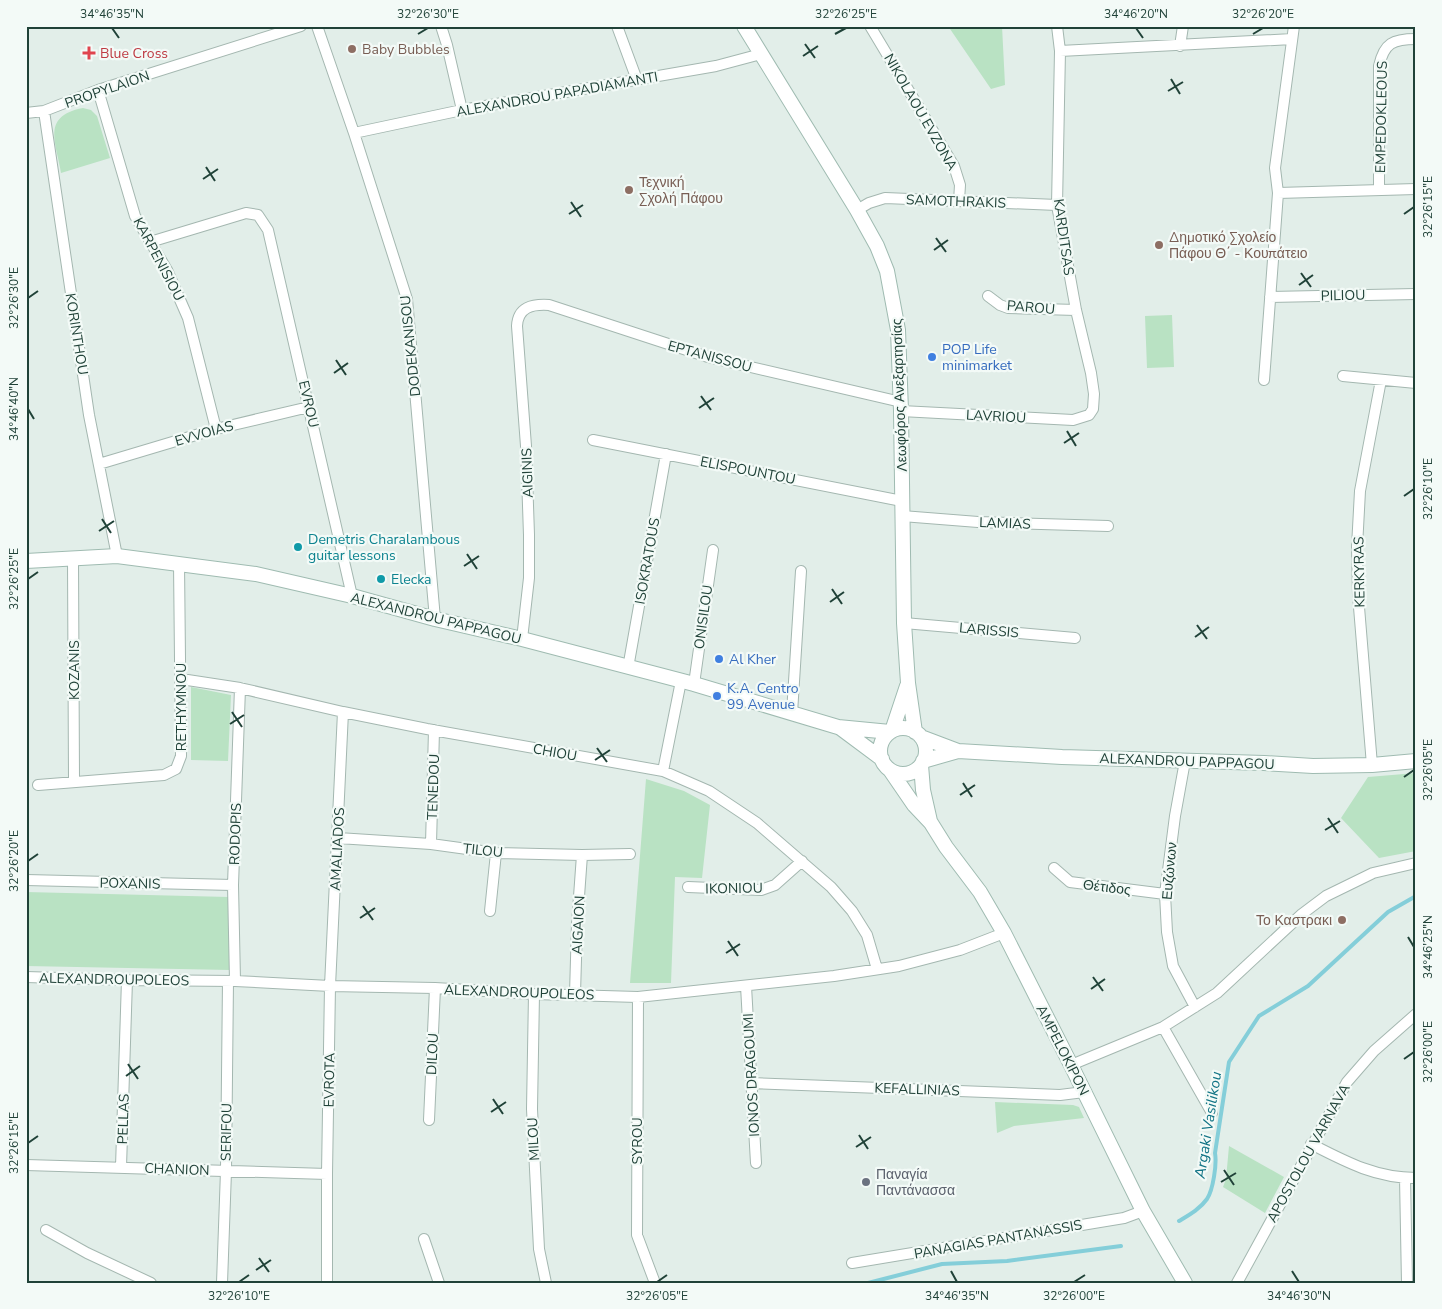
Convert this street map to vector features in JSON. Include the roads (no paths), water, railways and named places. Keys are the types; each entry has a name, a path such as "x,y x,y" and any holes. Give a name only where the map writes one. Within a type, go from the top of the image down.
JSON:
{"street":[{"name":"PROPYLAION","path":"26,113 44,111 98,90 301,26"},
{"name":"DODEKANISOU","path":"317,26 354,133 407,299 435,619"},
{"path":"441,26 462,110"},
{"path":"617,26 637,80"},
{"name":"Λεωφόρος Ανεξαρτησίας","path":"744,26 857,210 877,246 887,271 898,330 904,623 908,683 918,735"},
{"name":"NIKOLAOU EVZONA","path":"870,26 954,166 960,185 959,201"},
{"name":"KARDITSAS","path":"1057,26 1060,52 1057,206 1076,310 1091,373 1094,402 1093,409 1089,415"},
{"path":"1180,46 1183,26"},
{"path":"1264,380 1278,193 1275,168 1294,26"},
{"path":"1060,52 1292,39"},
{"name":"EMPEDOKLEOUS","path":"1380,190 1380,66 1382,53 1389,45 1397,41 1416,39"},
{"name":"ALEXANDROU PAPADIAMANTI","path":"354,133 462,110 716,66 761,54"},
{"name":"KARPENISIOU","path":"98,90 135,216 171,277 188,318 216,429"},
{"name":"KORINTHOU","path":"44,111 89,415 117,556"},
{"path":"1278,193 1416,189"},
{"name":"SAMOTHRAKIS","path":"857,210 876,200 886,198 1057,206"},
{"name":"EVROU","path":"150,242 246,213 258,215 268,230 352,596"},
{"name":"PILIOU","path":"1270,296 1416,294"},
{"name":"PAROU","path":"988,296 1008,308 1076,310"},
{"name":"EPTANISSOU","path":"524,310 534,305 549,306 708,358 901,406"},
{"name":"AIGINIS","path":"522,639 529,578 530,535 526,446 516,326 517,320 524,310"},
{"path":"1343,376 1416,383"},
{"name":"KERKYRAS","path":"1372,765 1358,595 1357,547 1360,491 1381,380"},
{"name":"LAVRIOU","path":"901,406 1073,420 1089,415"},
{"name":"EVVOIAS","path":"99,464 216,429 309,407"},
{"name":"ELISPOUNTOU","path":"593,440 902,501"},
{"name":"ISOKRATOUS","path":"628,668 666,454"},
{"name":"LAMIAS","path":"902,516 978,522 1108,526"},
{"name":"ONISILOU","path":"663,771 687,683 713,550"},
{"name":"ALEXANDROU PAPPAGOU","path":"26,561 117,556 256,574 522,639 687,683 838,727 891,732"},
{"name":"KOZANIS","path":"73,559 74,781"},
{"name":"RETHYMNOU","path":"38,785 164,775 176,768 181,756 182,679 179,564"},
{"path":"792,714 801,571"},
{"name":"LARISSIS","path":"904,623 1075,638"},
{"name":"CHIOU","path":"182,679 240,688 343,712 434,730 663,771 714,794 757,823 831,887 852,911 867,935 877,969"},
{"name":"Λεωφόρος Ανεξαρτησίας","path":"891,732 908,683"},
{"name":"RODOPIS","path":"232,981 233,885 240,688"},
{"name":"AMALIADOS","path":"330,986 343,712"},
{"name":"ALEXANDROU PAPPAGOU","path":"838,727 886,764"},
{"path":"902,728 918,735 926,749 922,763 916,770 903,774 886,764 880,750 882,742 891,732 902,728"},
{"name":"TENEDOU","path":"431,844 434,730"},
{"name":"ALEXANDROU PAPPAGOU","path":"918,735 958,751 1062,757 1264,762 1313,766 1372,765 1416,761"},
{"name":"ALEXANDROU PAPPAGOU","path":"922,763 958,751"},
{"name":"Ευζώνων","path":"1185,761 1175,816 1165,894 1167,932 1173,966 1195,1006"},
{"name":"AMPELOKIPON","path":"922,763 923,790 931,823"},
{"name":"AMPELOKIPON","path":"886,764 914,805 931,823 946,847 980,892 1004,933 1143,1211 1185,1283"},
{"name":"TILOU","path":"338,838 431,844 496,853 630,854"},
{"path":"490,911 496,853"},
{"name":"AIGAION","path":"575,994 577,924 582,855"},
{"name":"IKONIOU","path":"688,887 761,890 775,884 802,862"},
{"path":"1071,1065 1163,1027 1217,992 1302,914 1326,896 1372,873 1416,863"},
{"name":"Θέτιδος","path":"1054,868 1070,882 1165,894"},
{"name":"POXANIS","path":"26,880 233,885"},
{"name":"ALEXANDROUPOLEOS","path":"26,977 232,981 330,986 435,988 534,994 638,996 746,986 877,969 928,960 1004,933"},
{"name":"PELLAS","path":"121,1167 127,980"},
{"name":"SERIFOU","path":"222,1283 232,981"},
{"name":"EVROTA","path":"327,1283 330,986"},
{"name":"IONOS DRAGOUMI","path":"746,986 756,1163"},
{"name":"DILOU","path":"429,1120 435,988"},
{"name":"MILOU","path":"534,994 532,1109 539,1249 546,1283"},
{"name":"SYROU","path":"638,996 637,1235 655,1283"},
{"name":"APOSTOLOU VARNAVA","path":"1237,1283 1311,1144 1347,1082 1374,1051 1416,1014"},
{"path":"1163,1027 1212,1113"},
{"name":"KEFALLINIAS","path":"751,1083 1060,1095 1084,1092"},
{"path":"1311,1144 1354,1166 1383,1175 1416,1178"},
{"name":"CHANION","path":"26,1165 327,1174"},
{"path":"1404,1178 1407,1283"},
{"name":"PANAGIAS PANTANASSIS","path":"852,1263 1124,1218 1143,1211"},
{"path":"46,1230 87,1253 151,1283"},
{"path":"424,1239 438,1283"}],"waterway":[{"name":"Argaki Vasilikou","path":"1179,1221 1198,1209 1207,1199 1211,1190 1229,1062 1259,1016 1308,986 1388,912 1416,896"},
{"name":"Argaki Vasilikou","path":"868,1283 942,1264 1007,1261 1121,1246"}],"place":[{"name":"Baby Bubbles","path":"352,49"},
{"name":"Blue Cross","path":"89,53"},
{"name":"Τεχνική Σχολή Πάφου","path":"629,190"},
{"name":"Δημοτικό Σχολείο Πάφου Θ΄ - Κουπάτειο","path":"1159,245"},
{"name":"POP Life minimarket","path":"932,357"},
{"name":"Demetris Charalambous guitar lessons","path":"298,547"},
{"name":"Elecka","path":"381,579"},
{"name":"Al Kher","path":"719,659"},
{"name":"K.A. Centro 99 Avenue","path":"717,696"},
{"name":"Το Καστρακι","path":"1342,920"},
{"name":"Παναγία Παντάνασσα","path":"866,1182"}]}
